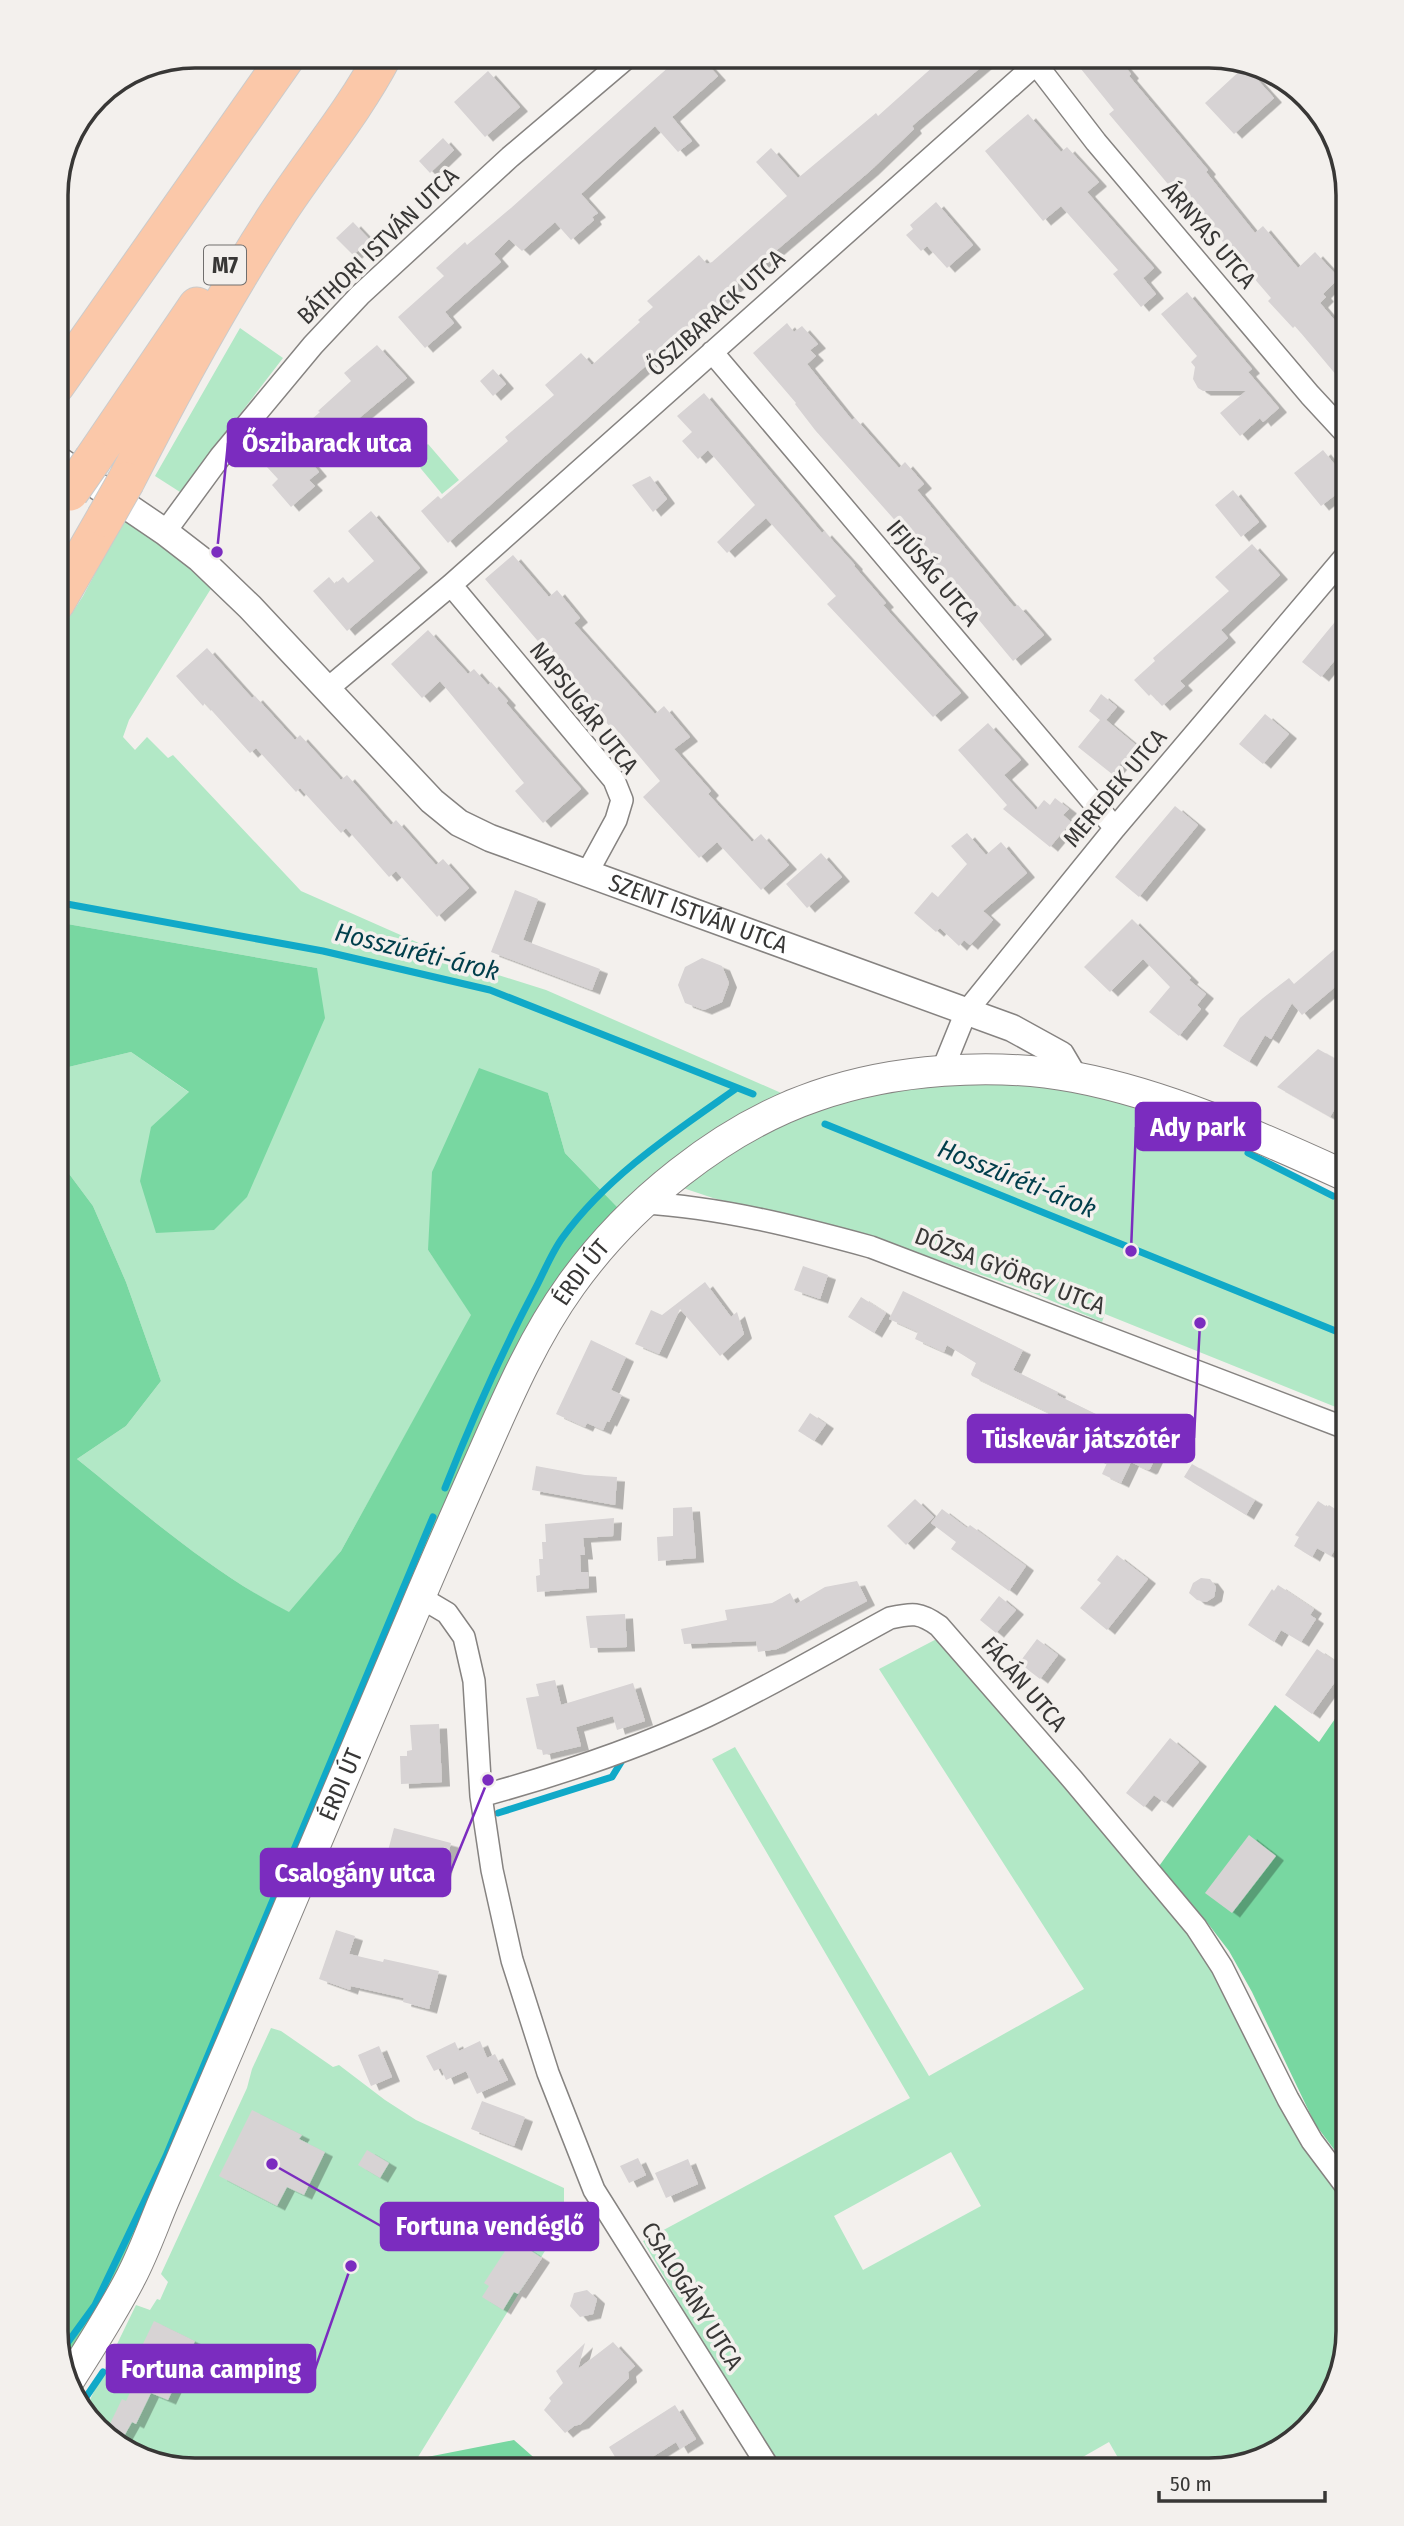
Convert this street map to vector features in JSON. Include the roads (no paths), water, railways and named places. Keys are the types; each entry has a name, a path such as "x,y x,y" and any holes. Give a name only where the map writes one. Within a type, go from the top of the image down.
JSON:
{"highway":[{"path":"69,368 279,68"},
{"name":"M7","path":"69,493 359,68"},
{"path":"69,584 122,504 244,267 276,215 376,68"}],"main road":[{"name":"ÉRDI ÚT","path":"75,2372 132,2276 420,1597 507,1401 537,1341 571,1285 605,1242 643,1203 679,1172 722,1143 813,1097 900,1076 942,1071 985,1069 1074,1077"},
{"path":"1074,1077 1119,1088 1203,1116 1336,1172"}],"street":[{"name":"BÁTHORI ISTVÁN UTCA","path":"165,532 229,446 313,345 360,295 510,157 614,68"},
{"name":"ŐSZIBARACK UTCA","path":"326,690 451,585 1030,69"},
{"name":"ÁRNYAS UTCA","path":"1046,69 1096,142 1336,423"},
{"name":"IFJÚSÁG UTCA","path":"712,352 1115,828"},
{"name":"SZENT ISTVÁN UTCA","path":"69,467 200,559 250,607 432,801 459,822 490,838 586,875 1012,1028 1061,1055 1074,1077"},
{"name":"MEREDEK UTCA","path":"942,1071 966,1012 1115,828 1336,567"},
{"name":"NAPSUGÁR UTCA","path":"451,585 614,780 622,800 616,820 586,875"},
{"name":"DÓZSA GYÖRGY UTCA","path":"643,1203 672,1205 800,1227 871,1247 1336,1424"},
{"name":"CSALOGÁNY UTCA","path":"420,1597 447,1613 464,1637 474,1681 481,1796 492,1870 512,1960 548,2073 594,2190 762,2458"},
{"name":"FÁCÁN UTCA","path":"481,1796 563,1773 625,1751 705,1717 890,1618 912,1613 926,1617 939,1626 957,1646 1196,1927 1222,1967 1288,2099 1312,2141 1336,2173"}],"waterway":[{"name":"Hosszúréti-árok","path":"69,904 323,951 490,990 753,1094"},
{"path":"445,1488 498,1365 563,1237 601,1194 644,1155 737,1088"},
{"name":"Hosszúréti-árok","path":"825,1124 1336,1331"},
{"path":"1248,1153 1333,1196"},
{"path":"69,2340 95,2305 166,2156 433,1517"},
{"path":"498,1813 612,1777 623,1759"},
{"path":"87,2396 103,2372"}],"place":[{"name":"Őszibarack utca","path":"217,552"},
{"name":"Ady park","path":"1131,1251"},
{"name":"Tüskevár játszótér","path":"1200,1323"},
{"name":"Csalogány utca","path":"488,1780"},
{"name":"Fortuna vendéglő","path":"272,2164"},
{"name":"Fortuna camping","path":"351,2266"}]}
